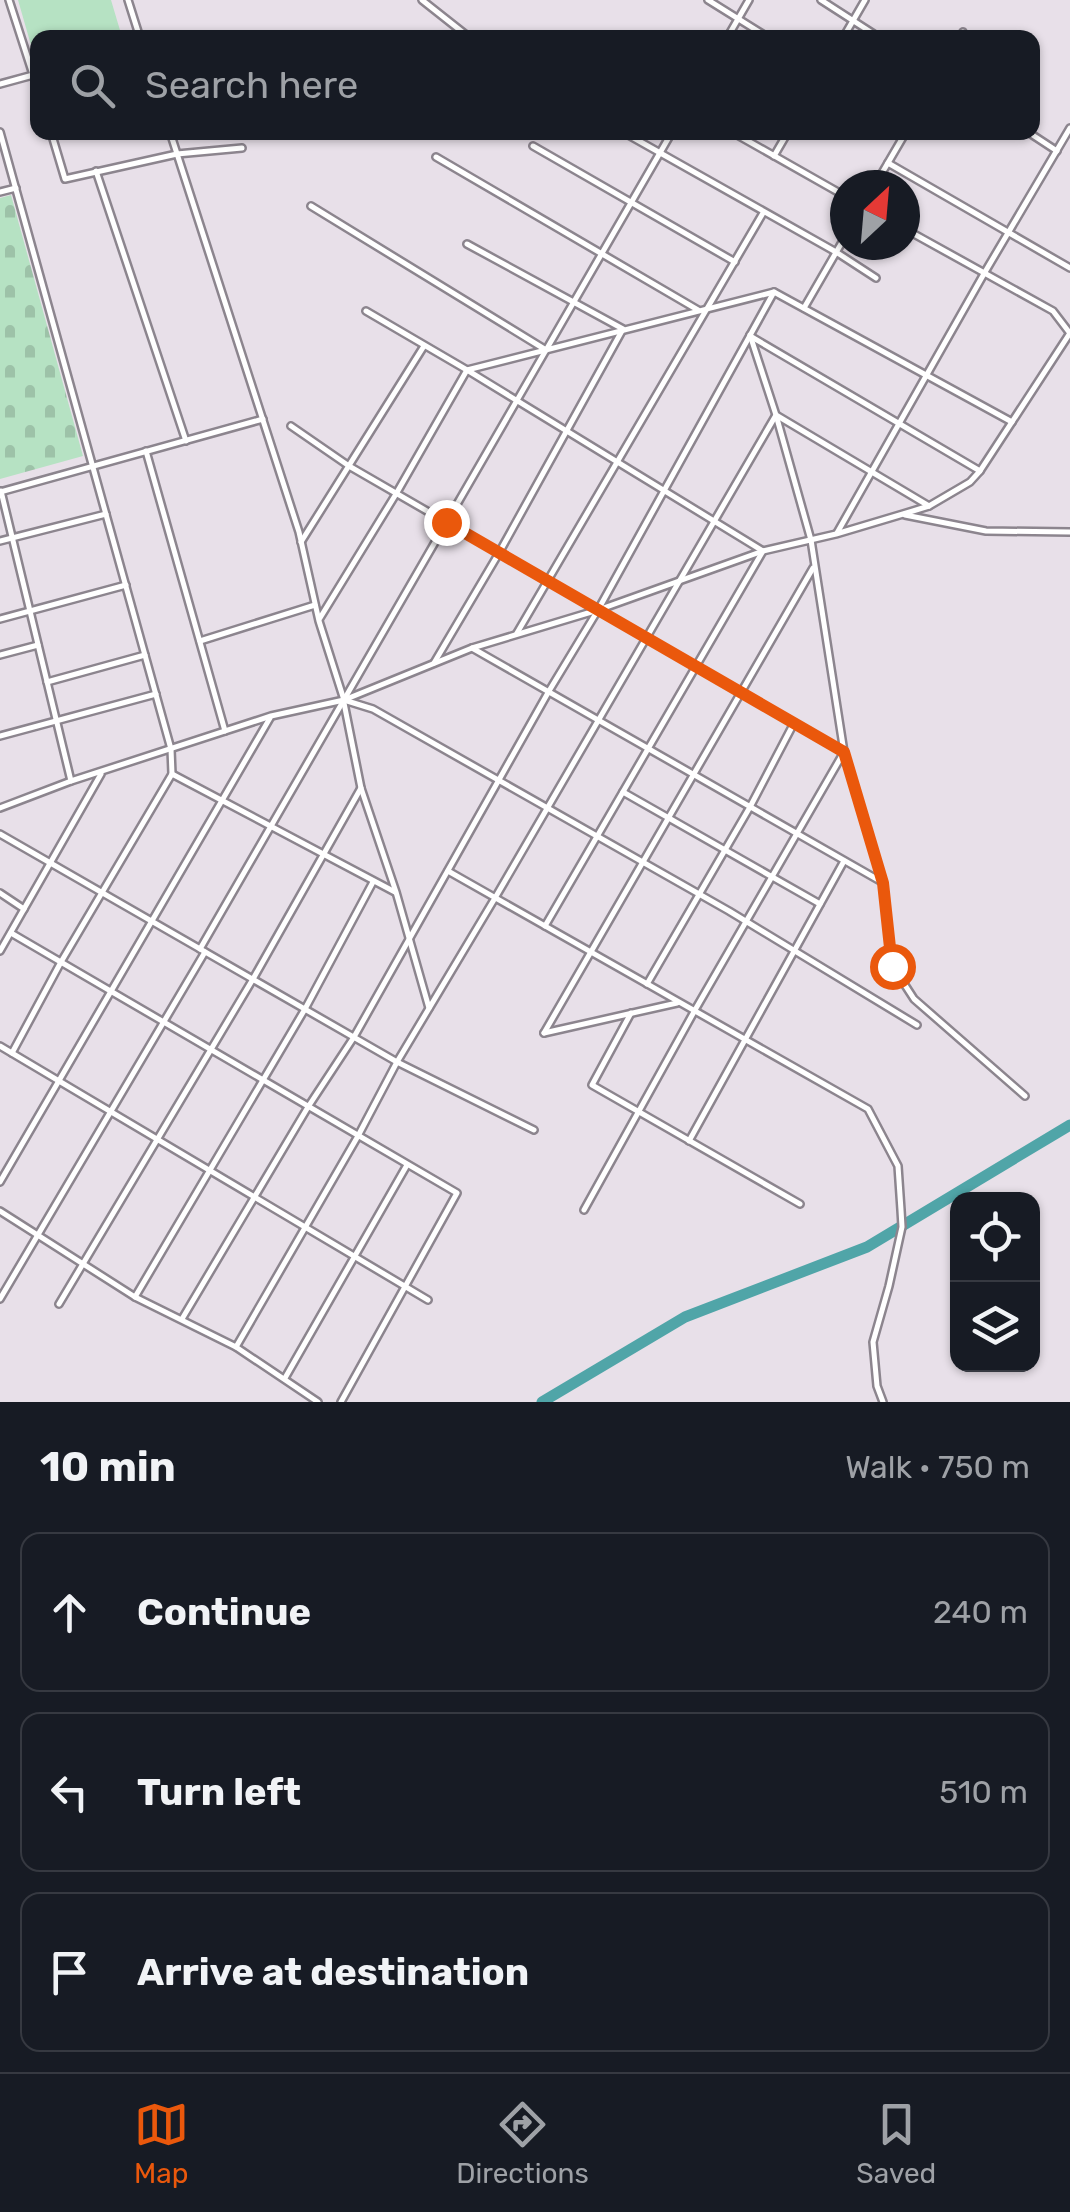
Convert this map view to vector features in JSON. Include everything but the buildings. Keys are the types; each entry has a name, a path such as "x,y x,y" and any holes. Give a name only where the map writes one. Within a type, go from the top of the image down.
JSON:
{"street":[{"path":"10,0 30,67"},
{"path":"128,0 137,30"},
{"path":"422,0 460,30"},
{"path":"708,0 756,30"},
{"path":"731,30 748,0"},
{"path":"821,0 868,30"},
{"path":"847,30 865,0"},
{"path":"0,84 30,75"},
{"path":"836,534 1070,128"},
{"path":"0,132 171,749 172,774 12,1053"},
{"path":"1040,139 1057,150"},
{"path":"54,140 66,179 177,154 242,148"},
{"path":"173,140 301,542 319,621 344,700 361,788 429,1008"},
{"path":"636,140 830,249"},
{"path":"0,1299 164,1022 270,826 668,140"},
{"path":"746,140 830,188"},
{"path":"774,156 783,140"},
{"path":"884,170 901,140"},
{"path":"533,146 735,262"},
{"path":"436,157 698,310"},
{"path":"888,163 1070,268"},
{"path":"96,172 186,440"},
{"path":"0,192 16,188"},
{"path":"311,206 546,350"},
{"path":"518,633 763,213"},
{"path":"0,808 272,716 344,700 472,648 598,610 763,550 836,534 928,506 970,482 1070,332 1054,311 920,236"},
{"path":"467,244 623,329"},
{"path":"804,308 831,260"},
{"path":"848,260 876,278"},
{"path":"182,1318 354,1037 774,292"},
{"path":"319,621 467,370 774,292 1012,422"},
{"path":"366,311 763,550"},
{"path":"433,665 623,329"},
{"path":"750,335 811,540 844,752 883,883 892,966 914,999 1025,1096"},
{"path":"750,335 980,471"},
{"path":"301,542 424,346"},
{"path":"776,415 928,506"},
{"path":"236,1347 358,1136 396,1062 776,415"},
{"path":"72,781 1,492 262,420"},
{"path":"291,426 348,466 844,752"},
{"path":"146,452 226,731"},
{"path":"0,541 106,514"},
{"path":"903,514 986,531 1070,532"},
{"path":"545,926 763,550"},
{"path":"680,1002 544,1033 815,566"},
{"path":"0,619 126,586"},
{"path":"200,641 315,605"},
{"path":"0,655 38,645"},
{"path":"472,648 883,883"},
{"path":"48,682 145,655"},
{"path":"0,736 156,694"},
{"path":"344,700 373,710 643,862 918,1026"},
{"path":"0,1182 272,716"},
{"path":"647,984 794,723"},
{"path":"584,1210 694,1010 844,752"},
{"path":"0,952 102,771"},
{"path":"172,774 396,892"},
{"path":"60,1304 361,788"},
{"path":"622,792 820,904"},
{"path":"0,834 396,1062 534,1130"},
{"path":"689,1140 844,861"},
{"path":"448,871 868,1109 898,1166 902,1226 873,1342 883,1402"},
{"path":"135,1297 306,1009 374,882"},
{"path":"0,893 24,909"},
{"path":"11,933 457,1194 341,1402"},
{"path":"630,1014 592,1086 800,1204"},
{"path":"0,1046 428,1300"},
{"path":"285,1378 407,1165"},
{"path":"0,1211 135,1297 236,1347 318,1402"}],"green space":[{"path":"18,0 111,0 120,30 30,30 30,42"},
{"path":"11,195 83,456 0,479 0,198"}],"waterway":[{"path":"542,1402 685,1317 867,1247 1070,1125"}],"route":[{"path":"446,522 844,752 883,883 892,966"}]}
